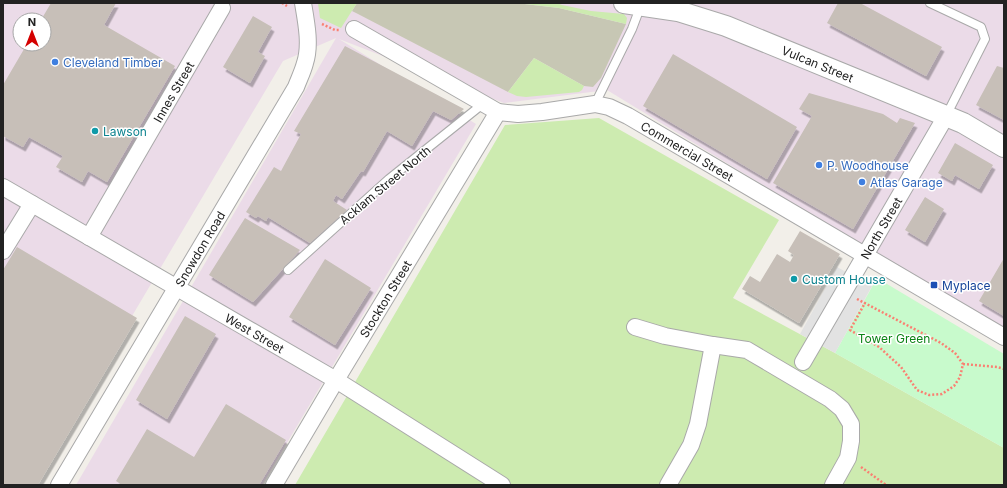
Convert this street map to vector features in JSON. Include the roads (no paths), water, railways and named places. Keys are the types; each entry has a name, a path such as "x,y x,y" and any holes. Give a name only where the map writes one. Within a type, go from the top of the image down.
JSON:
{"street":[{"name":"Snowdon Road","path":"60,485 296,87 306,62 308,42 303,3"},
{"name":"Vulcan Street","path":"632,4 678,11 726,26 963,123 1004,147"},
{"name":"Innes Street","path":"89,237 222,8"},
{"name":"Commercial Street","path":"354,29 498,112 518,114 595,104 609,107 628,116 1004,337"},
{"name":"Stockton Street","path":"274,485 498,112"},
{"name":"North Street","path":"803,362 946,116"},
{"name":"West Street","path":"3,187 336,380 502,485"},
{"path":"3,251 32,204"},
{"path":"635,327 666,336 747,350 830,399 842,409 851,424 851,441 848,458 834,485"},
{"path":"668,485 691,445 698,424 713,345"}],"lane":[{"path":"930,3 981,27 985,39 946,116"},
{"path":"595,104 632,29 632,4"},
{"name":"Acklam Street North","path":"288,270 388,179 484,103"}],"place":[{"name":"Cleveland Timber","path":"55,62"},
{"name":"Lawson","path":"95,131"},
{"name":"P. Woodhouse","path":"819,165"},
{"name":"Atlas Garage","path":"862,182"},
{"name":"Custom House","path":"794,279"},
{"name":"Myplace","path":"934,285"}],"park label":[{"name":"Tower Green","path":"894,338"}]}
